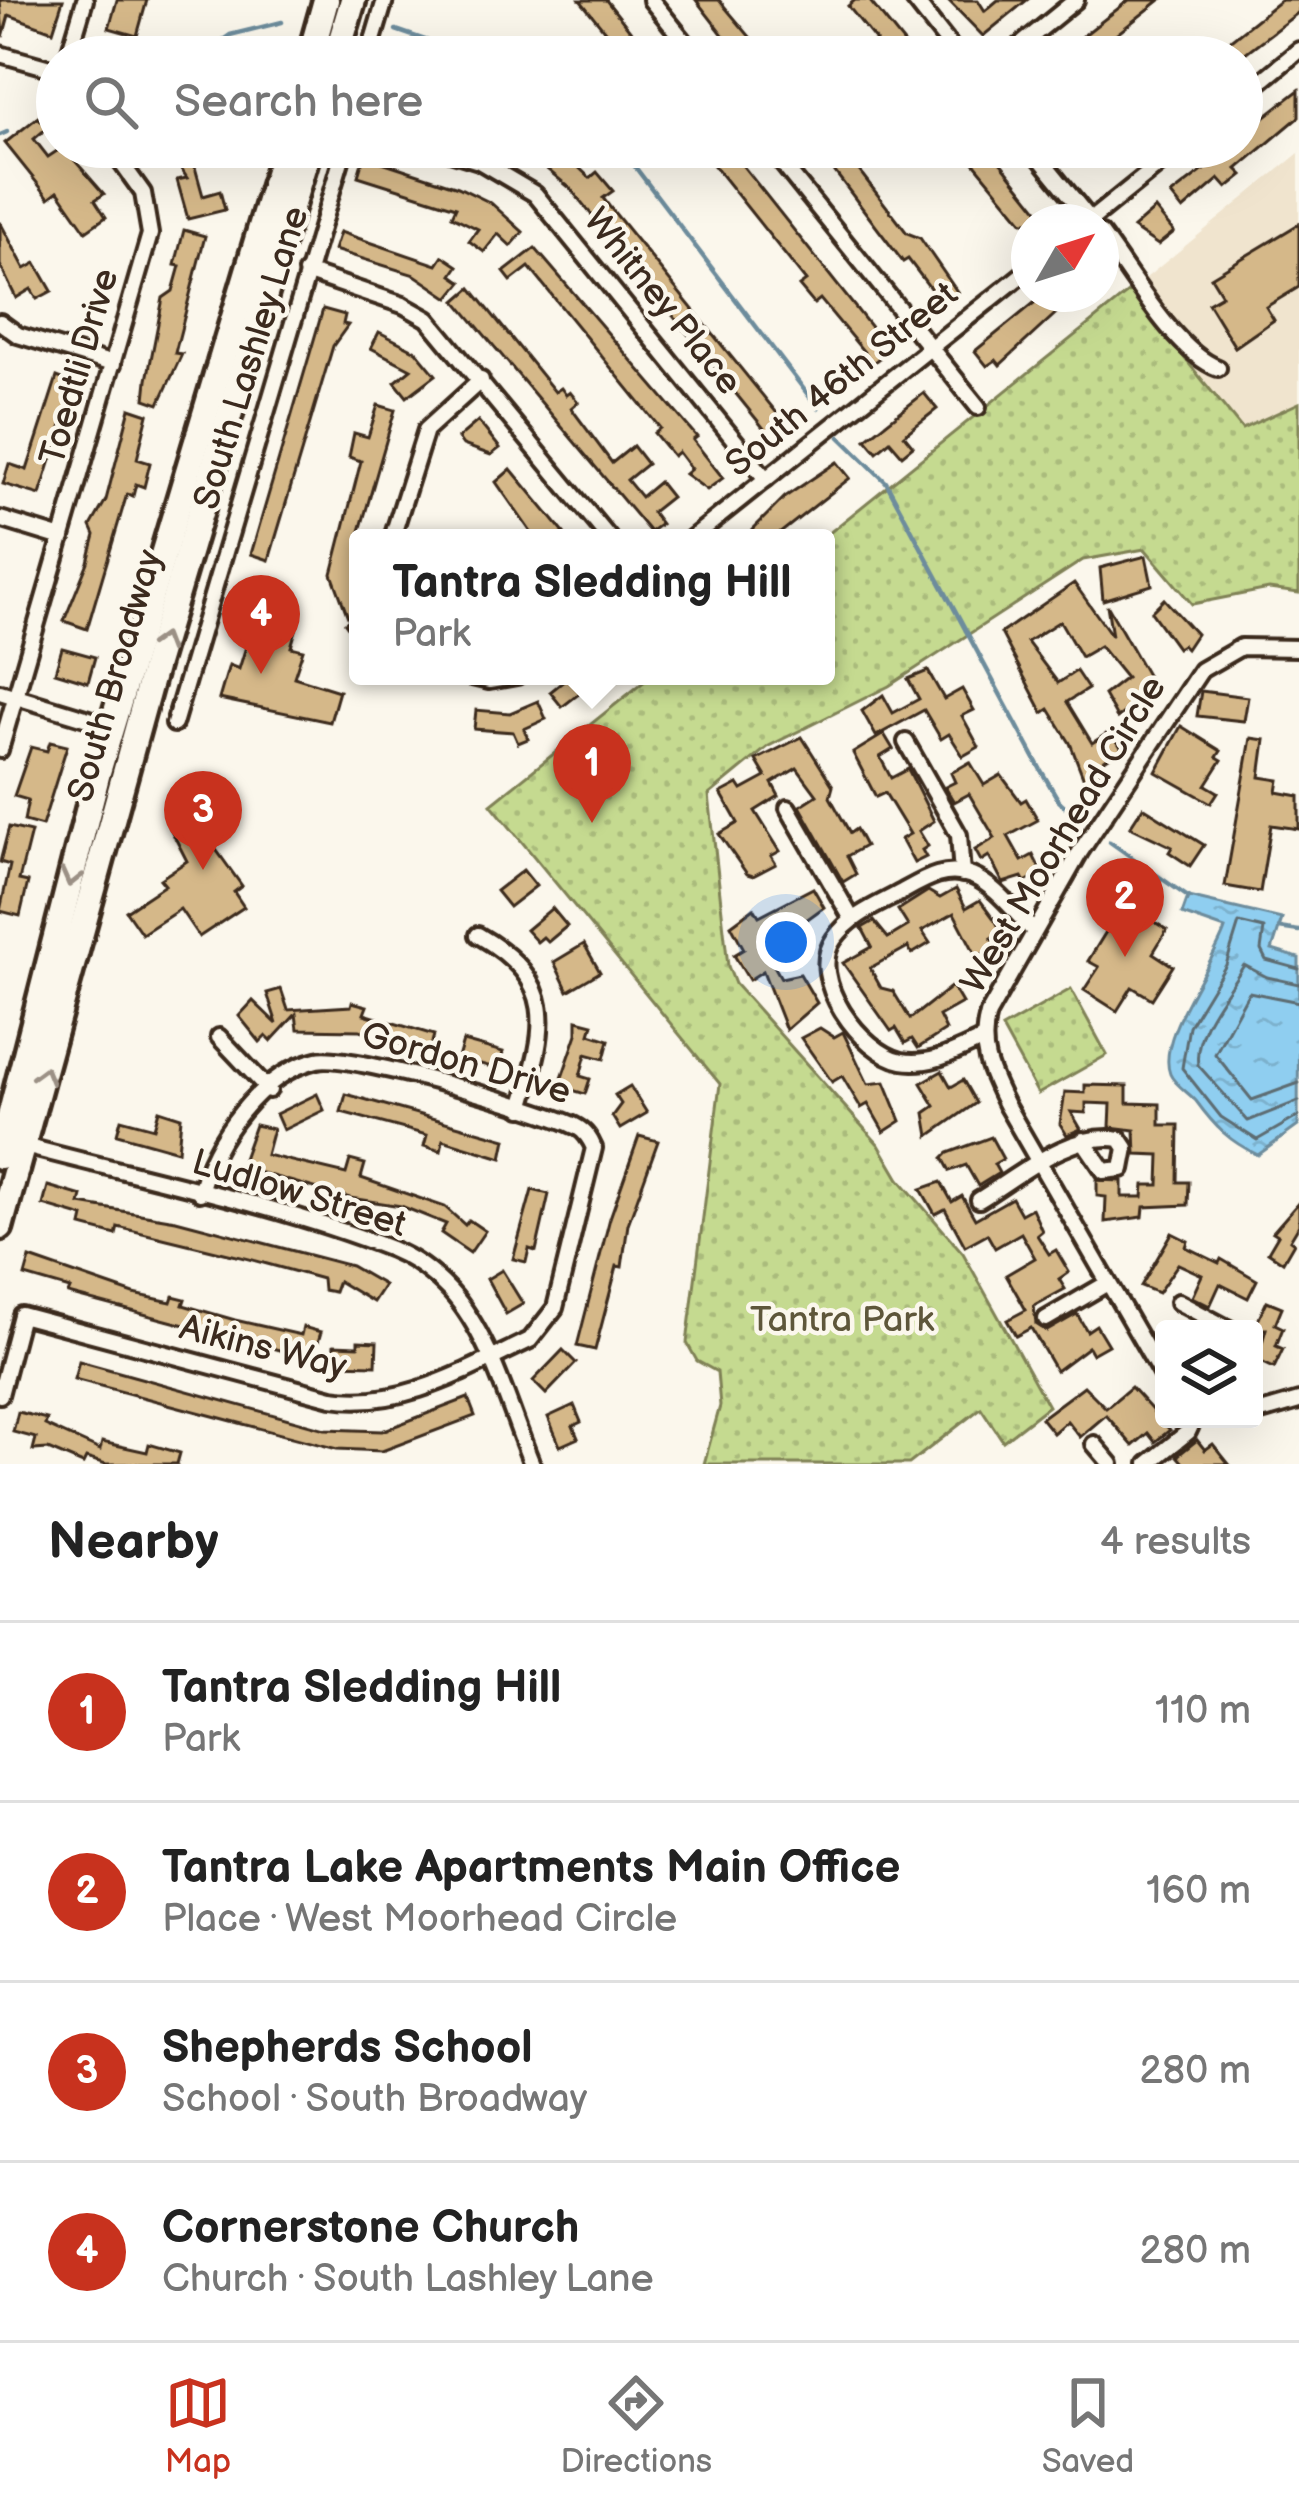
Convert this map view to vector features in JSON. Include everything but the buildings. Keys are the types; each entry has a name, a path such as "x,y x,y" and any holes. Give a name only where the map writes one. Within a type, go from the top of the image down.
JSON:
{"highway":[{"path":"316,36 326,0"},
{"path":"342,36 353,0"},
{"name":"South Broadway","path":"0,1227 10,1147 112,724 279,168"},
{"name":"South Broadway","path":"10,1147 303,168"}],"street":[{"path":"74,36 85,0"},
{"path":"374,36 385,0"},
{"path":"651,0 680,36"},
{"path":"914,0 942,36"},
{"path":"1032,36 1076,0"},
{"path":"1263,80 1299,50"},
{"path":"0,54 36,64"},
{"name":"Toedtli Drive","path":"0,750 7,694 62,538 150,234 143,193 125,168"},
{"name":"South Lashley Lane","path":"174,724 338,168"},
{"name":"Whitney Place","path":"491,168 535,194 766,479"},
{"path":"786,168 978,407"},
{"path":"1048,168 1076,204"},
{"path":"1111,204 1154,168"},
{"path":"1119,258 1200,362 1218,368"},
{"path":"306,272 403,305 428,319 602,529"},
{"name":"South 46th Street","path":"703,529 1011,283"},
{"path":"0,322 18,335 113,364"},
{"path":"395,529 426,430 481,380"},
{"path":"0,519 62,538"},
{"name":"West Moorhead Circle","path":"1155,1364 988,1068 981,1040 988,1014 1034,931 1201,670 1241,647 1299,648"},
{"path":"7,694 112,724 130,754"},
{"path":"906,742 959,835 962,874"},
{"path":"788,808 851,920"},
{"path":"981,1040 924,1062 881,1053 828,988 829,949 851,920 932,875 962,874 987,885 1034,931"},
{"path":"478,935 508,955 543,1006 543,1036 522,1108"},
{"path":"219,1037 269,1090"},
{"name":"Gordon Drive","path":"200,1193 220,1141 293,1070 327,1058 522,1108 579,1128 594,1148 554,1309 530,1340 488,1358"},
{"path":"979,1200 1083,1140"},
{"name":"Ludlow Street","path":"10,1147 200,1193 397,1252 448,1289 488,1358 532,1464"},
{"path":"1046,1319 1106,1284"},
{"path":"1178,1302 1212,1320"},
{"name":"Aikins Way","path":"0,1395 21,1315 357,1402 420,1389 488,1358"},
{"path":"1263,1412 1299,1401"},
{"path":"1148,1464 1190,1428"},
{"path":"1094,1444 1111,1464"}],"shaded area":[{"path":"1299,153 1299,403 1243,430 1130,291"}],"green space":[{"name":"Tantra Park","path":"1130,291 1242,429 1299,403 1299,593 1269,589 1192,604 1145,549 1083,560 889,686 769,746 709,795 728,966 735,984 879,1145 899,1179 963,1253 1048,1406 1003,1441 981,1408 909,1464 704,1464 720,1406 717,1372 697,1361 687,1343 720,1084 491,804 640,685 835,685 835,529 1104,312 1119,312 1119,300"},
{"path":"1071,989 1107,1055 1038,1094 1002,1028"}],"water":[{"path":"1188,897 1282,919 1272,950 1299,958 1298,1126 1258,1155 1223,1132 1170,1074 1168,1059 1178,1022 1225,929 1182,914"}],"waterway":[{"path":"229,36 282,22"},
{"path":"396,30 413,36"},
{"path":"0,135 7,132"},
{"path":"636,168 818,408"},
{"path":"840,437 886,482 1042,772 1059,801 1079,819"},
{"path":"1110,842 1188,897"},
{"path":"1279,928 1299,931"}],"place":[{"name":"Cornerstone Church","path":"261,674"},
{"name":"Tantra Sledding Hill","path":"592,823"},
{"name":"Shepherds School","path":"203,870"},
{"name":"Tantra Lake Apartments Main Office","path":"1125,957"}]}
